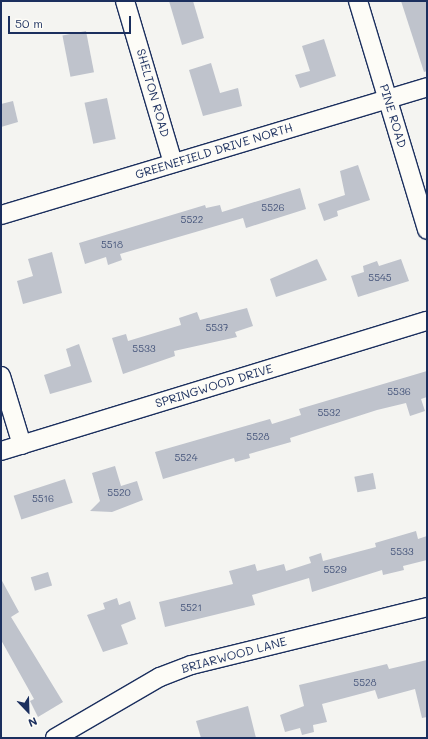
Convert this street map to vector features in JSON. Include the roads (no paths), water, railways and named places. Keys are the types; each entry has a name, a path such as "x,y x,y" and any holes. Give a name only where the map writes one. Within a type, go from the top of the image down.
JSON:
{"street":[{"name":"SHELTON ROAD","path":"125,1 173,163"},
{"name":"PINE ROAD","path":"358,1 427,230"},
{"name":"GREENEFIELD DRIVE NORTH","path":"1,215 427,87"},
{"name":"SPRINGWOOD DRIVE","path":"1,451 427,321"},
{"path":"1,376 22,445"},
{"name":"BRIARWOOD LANE","path":"55,738 154,680 191,665 427,607"}]}
